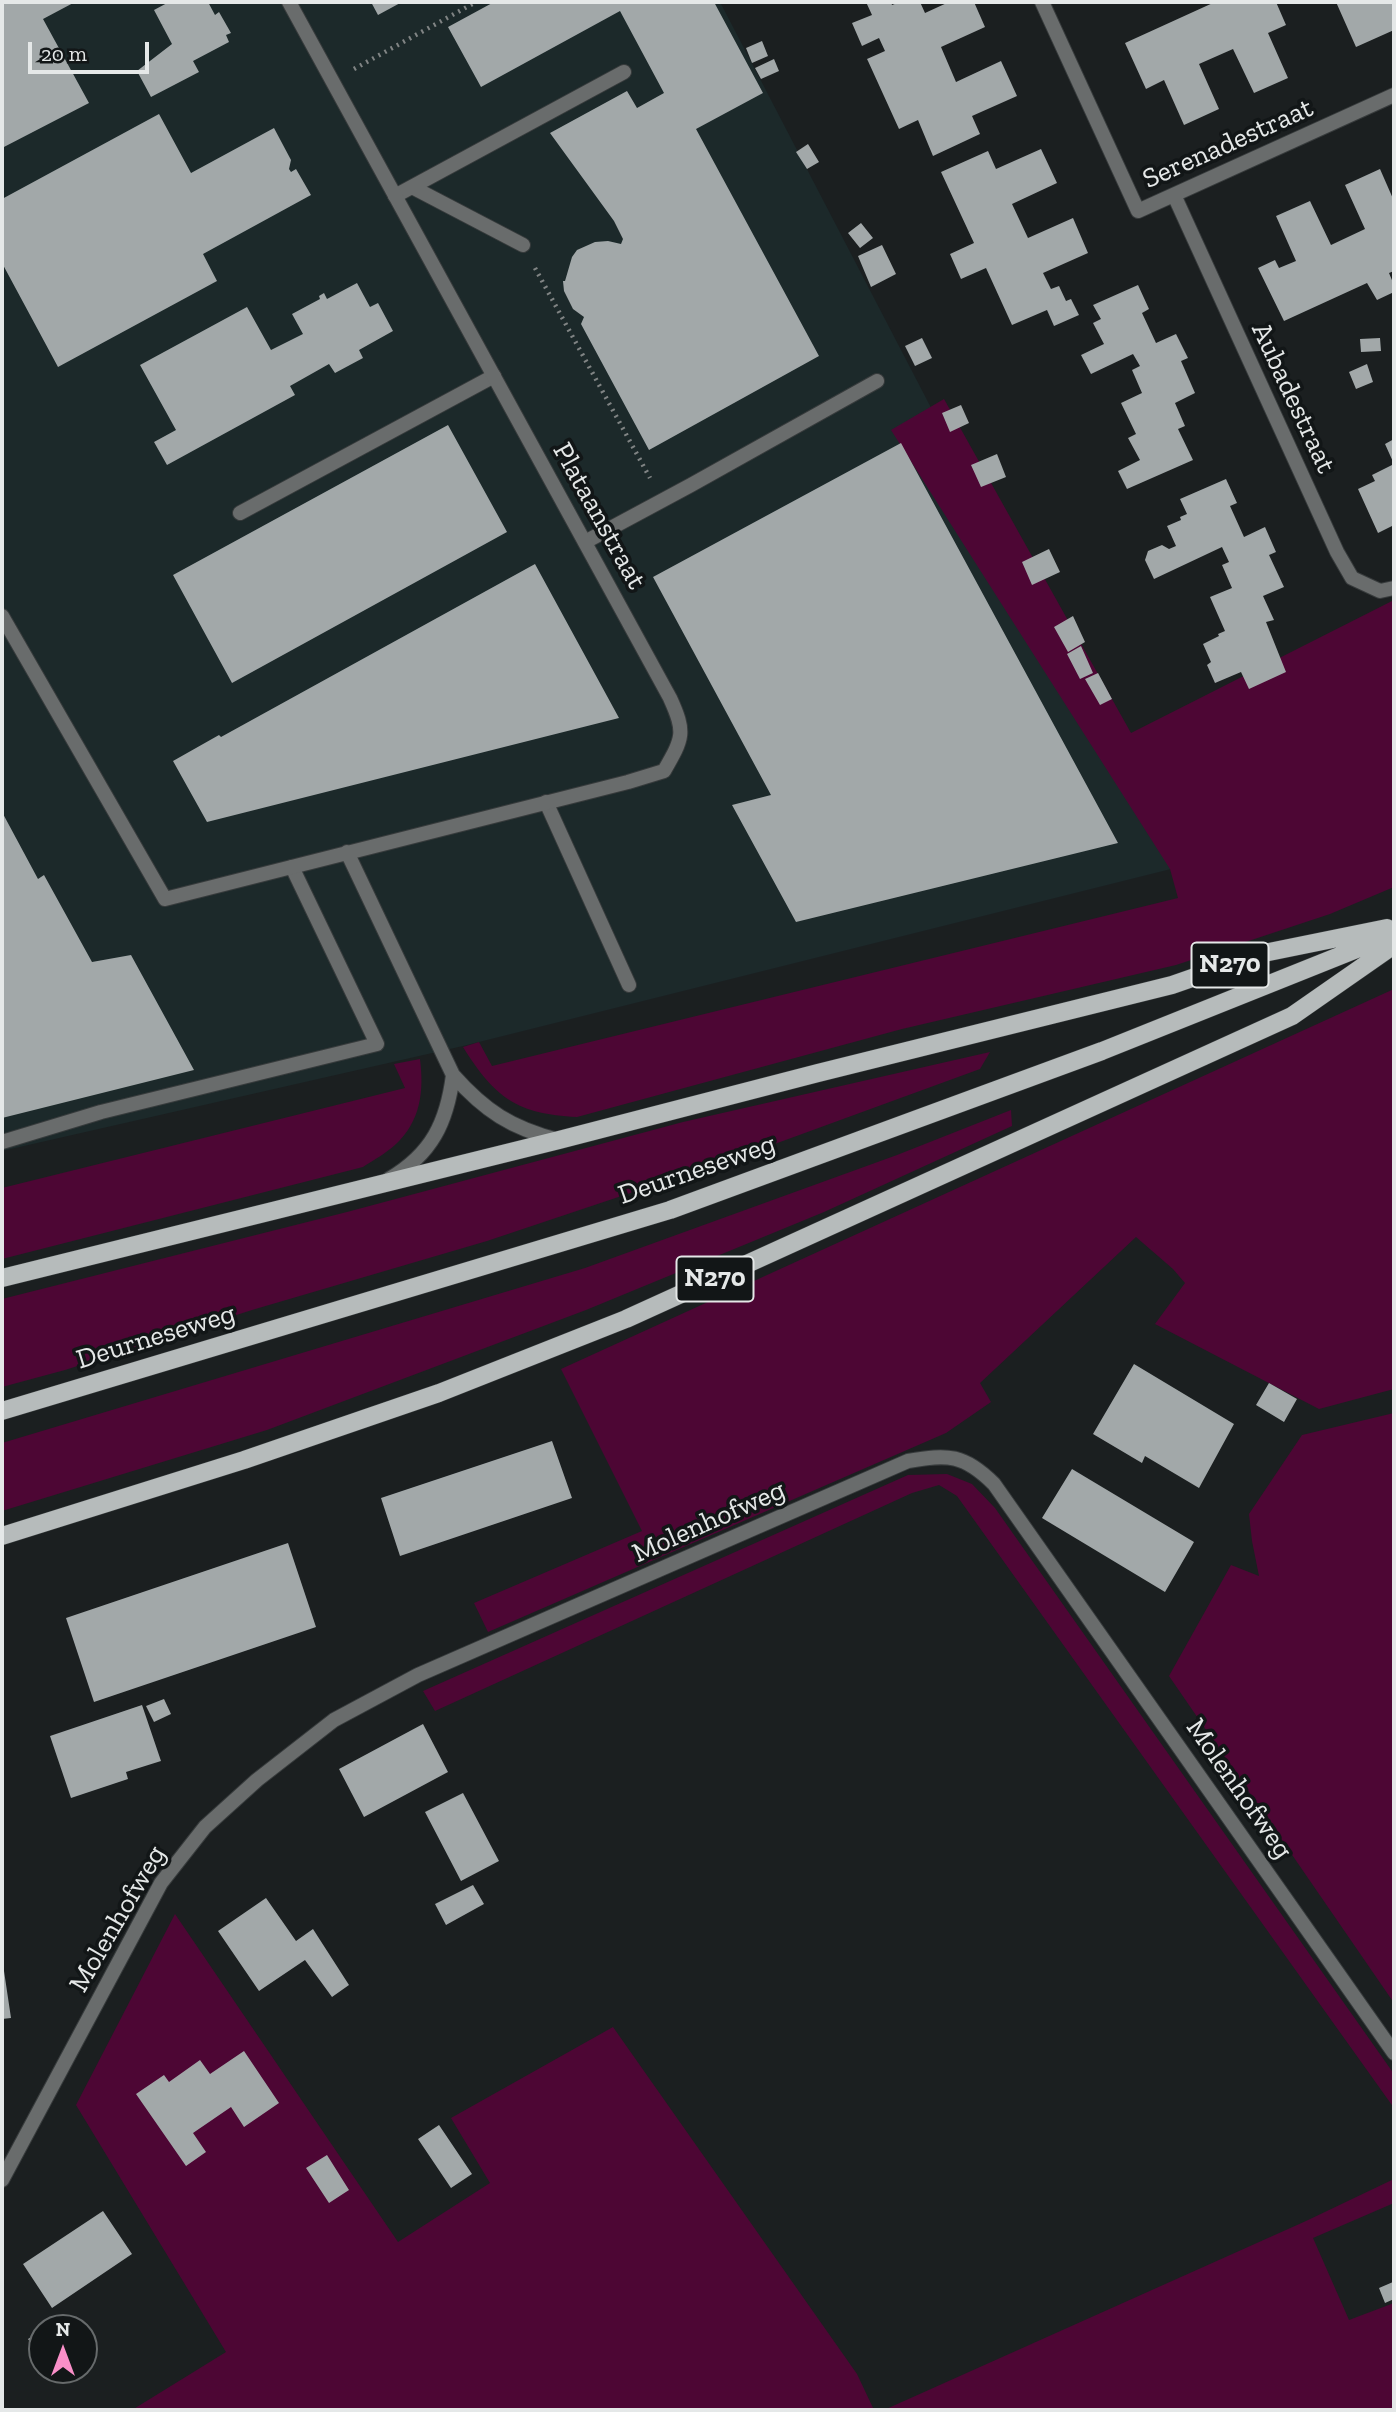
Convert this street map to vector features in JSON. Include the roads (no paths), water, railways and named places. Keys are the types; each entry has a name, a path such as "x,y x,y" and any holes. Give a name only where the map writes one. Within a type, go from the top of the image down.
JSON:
{"main road":[{"name":"N270","path":"2,1278 1172,985 1264,953 1394,927"},
{"name":"Deurneseweg","path":"2,1411 670,1210 1102,1051 1394,934"},
{"name":"N270","path":"2,1536 244,1460 413,1402 626,1319 1292,1016 1394,945"}],"street":[{"name":"Plataanstraat","path":"2,616 165,899 628,782 664,771 680,743 680,721 670,698 289,2"},
{"name":"Serenadestraat","path":"1042,2 1138,211 1394,95"},
{"path":"395,196 624,72"},
{"path":"412,187 523,245"},
{"name":"Aubadestraat","path":"1174,195 1337,552 1352,578 1380,591 1394,588"},
{"path":"240,513 494,376"},
{"path":"584,542 877,381"},
{"path":"546,802 629,985"},
{"path":"348,852 453,1075 474,1099 500,1118 529,1132 559,1140"},
{"path":"2,1142 101,1112 377,1044 292,867"},
{"path":"382,1183 419,1157 433,1139 444,1120 453,1075"},
{"name":"Molenhofweg","path":"2,2180 162,1883 205,1827 257,1780 334,1720 418,1675 908,1461 936,1456 961,1459 979,1469 994,1483 1394,2053"}]}
